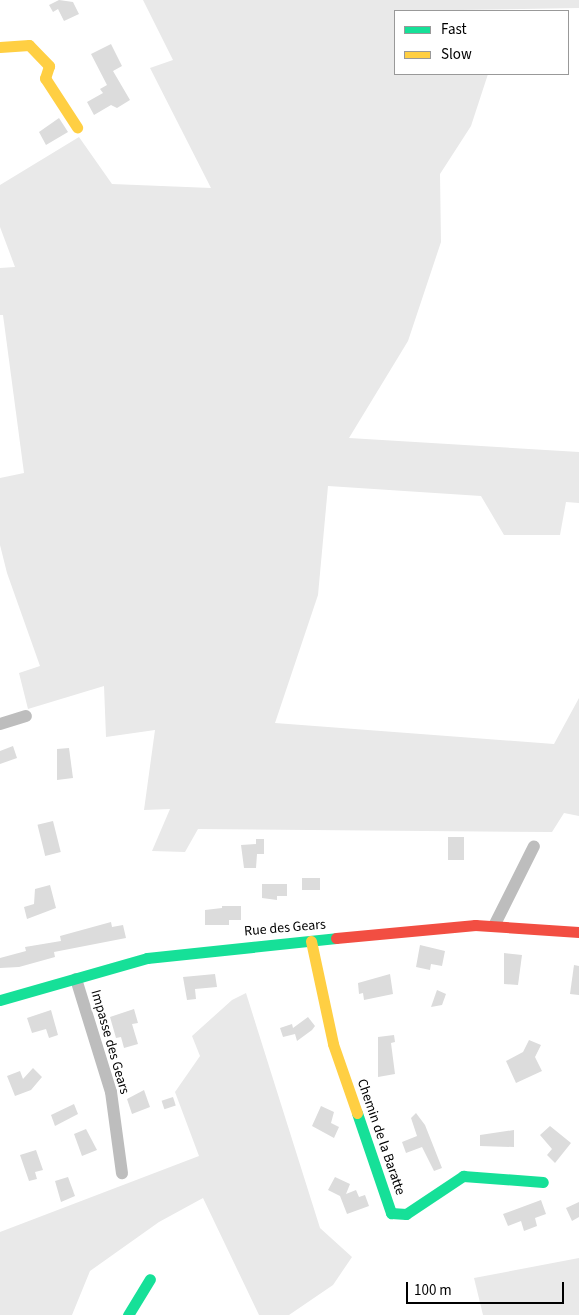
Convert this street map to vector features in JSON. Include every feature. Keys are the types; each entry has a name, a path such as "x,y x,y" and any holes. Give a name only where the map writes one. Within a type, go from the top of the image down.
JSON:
{"street":[{"path":"0,47 29,45 49,66 45,78 77,127"},
{"path":"0,724 26,716"},
{"path":"494,926 534,846"},
{"name":"Rue des Gears","path":"0,1000 147,958 209,949 475,925 579,932"},
{"name":"Chemin de la Baratte","path":"311,941 333,1044 391,1213 398,1216 406,1214 463,1176 543,1182"},
{"name":"Impasse des Gears","path":"76,979 111,1092 122,1173"},
{"path":"128,1315 150,1279"}],"shaded area":[{"path":"143,0 579,0 579,8 394,10 394,75 488,75 471,126 440,174 441,242 408,341 349,438 579,452 579,503 566,502 560,535 504,535 481,496 328,486 318,595 275,723 554,744 579,698 579,816 564,813 552,832 198,829 185,852 152,851 170,809 144,810 155,730 106,737 104,686 28,709 19,673 40,666 7,573 0,545 0,478 24,473 3,315 0,315 0,268 15,267 0,227 0,185 79,137 112,184 211,188 150,68 173,60"},
{"path":"246,993 320,1228 352,1257 333,1285 289,1315 259,1315 203,1198 159,1222 90,1271 72,1315 0,1315 0,1232 199,1156 175,1092 200,1056 192,1036 232,1000"},
{"path":"579,1258 579,1315 483,1315 474,1278"}],"building":[{"path":"59,0 73,2 79,14 64,21 58,9 53,12 49,5"},
{"path":"111,44 122,66 113,71 130,100 117,108 111,105 94,115 87,102 103,93 100,89 107,85 91,54"},
{"path":"59,118 68,132 46,145 39,132"},
{"path":"13,746 17,758 0,764 0,751"},
{"path":"69,748 73,778 57,780 57,749"},
{"path":"53,821 61,852 45,856 37,825"},
{"path":"448,837 464,837 464,860 448,860"},
{"path":"256,839 264,839 264,854 257,854 256,868 244,868 241,845 256,844"},
{"path":"302,878 320,878 320,890 302,890"},
{"path":"262,884 287,884 287,896 277,896 277,900 262,898"},
{"path":"50,885 56,908 27,919 24,907 34,904 35,889"},
{"path":"222,906 241,906 241,920 229,920 229,925 205,925 205,910 222,908"},
{"path":"111,922 112,927 123,925 126,938 54,952 55,957 19,967 0,968 0,958 26,951 25,947 61,941 60,936"},
{"path":"420,945 445,951 442,966 431,964 430,970 416,967"},
{"path":"504,953 522,955 518,985 504,984"},
{"path":"574,965 579,966 579,995 570,994"},
{"path":"215,974 217,987 195,989 196,999 187,1000 183,977"},
{"path":"390,974 393,994 364,1000 363,993 359,994 358,983"},
{"path":"437,990 446,994 442,1005 431,1007"},
{"path":"134,1009 138,1023 132,1024 138,1044 124,1048 121,1037 116,1038 110,1017"},
{"path":"51,1010 58,1035 49,1038 46,1029 32,1033 27,1018"},
{"path":"308,1017 315,1026 312,1030 297,1041 295,1034 283,1037 280,1028 292,1024 293,1028"},
{"path":"394,1035 395,1042 391,1043 395,1074 378,1077 378,1037"},
{"path":"529,1040 541,1045 535,1057 542,1071 516,1083 506,1061 523,1052"},
{"path":"33,1068 42,1077 31,1090 15,1096 7,1076 20,1071 23,1079"},
{"path":"144,1090 150,1107 132,1114 127,1099"},
{"path":"173,1097 176,1106 164,1109 162,1101"},
{"path":"74,1104 78,1114 55,1126 51,1115"},
{"path":"321,1106 334,1112 331,1123 339,1127 334,1138 312,1126"},
{"path":"416,1113 425,1125 442,1168 434,1171 422,1147 406,1153 402,1142 417,1136 411,1118"},
{"path":"550,1126 571,1143 555,1163 547,1155 552,1149 540,1135"},
{"path":"86,1129 97,1150 82,1156 74,1134"},
{"path":"514,1130 514,1147 480,1146 480,1135"},
{"path":"36,1150 43,1170 35,1172 37,1179 29,1181 20,1155"},
{"path":"68,1177 75,1196 61,1202 55,1181"},
{"path":"335,1177 350,1184 346,1194 356,1190 359,1197 365,1195 369,1206 347,1214 340,1196 328,1190"},
{"path":"541,1200 546,1214 535,1218 537,1226 524,1231 521,1221 508,1226 503,1214"},
{"path":"579,1202 579,1217 572,1221 566,1208"}],"traffic: fast":[{"path":"0,1000 147,958 336,938"},
{"path":"357,1113 391,1213 406,1214 463,1176 543,1182"},
{"path":"128,1315 150,1279"}],"traffic: slow":[{"path":"0,47 29,45 49,66 45,78 77,127"},
{"path":"311,941 333,1044 357,1113"}],"traffic: jam":[{"path":"336,938 475,925 579,932"}]}
